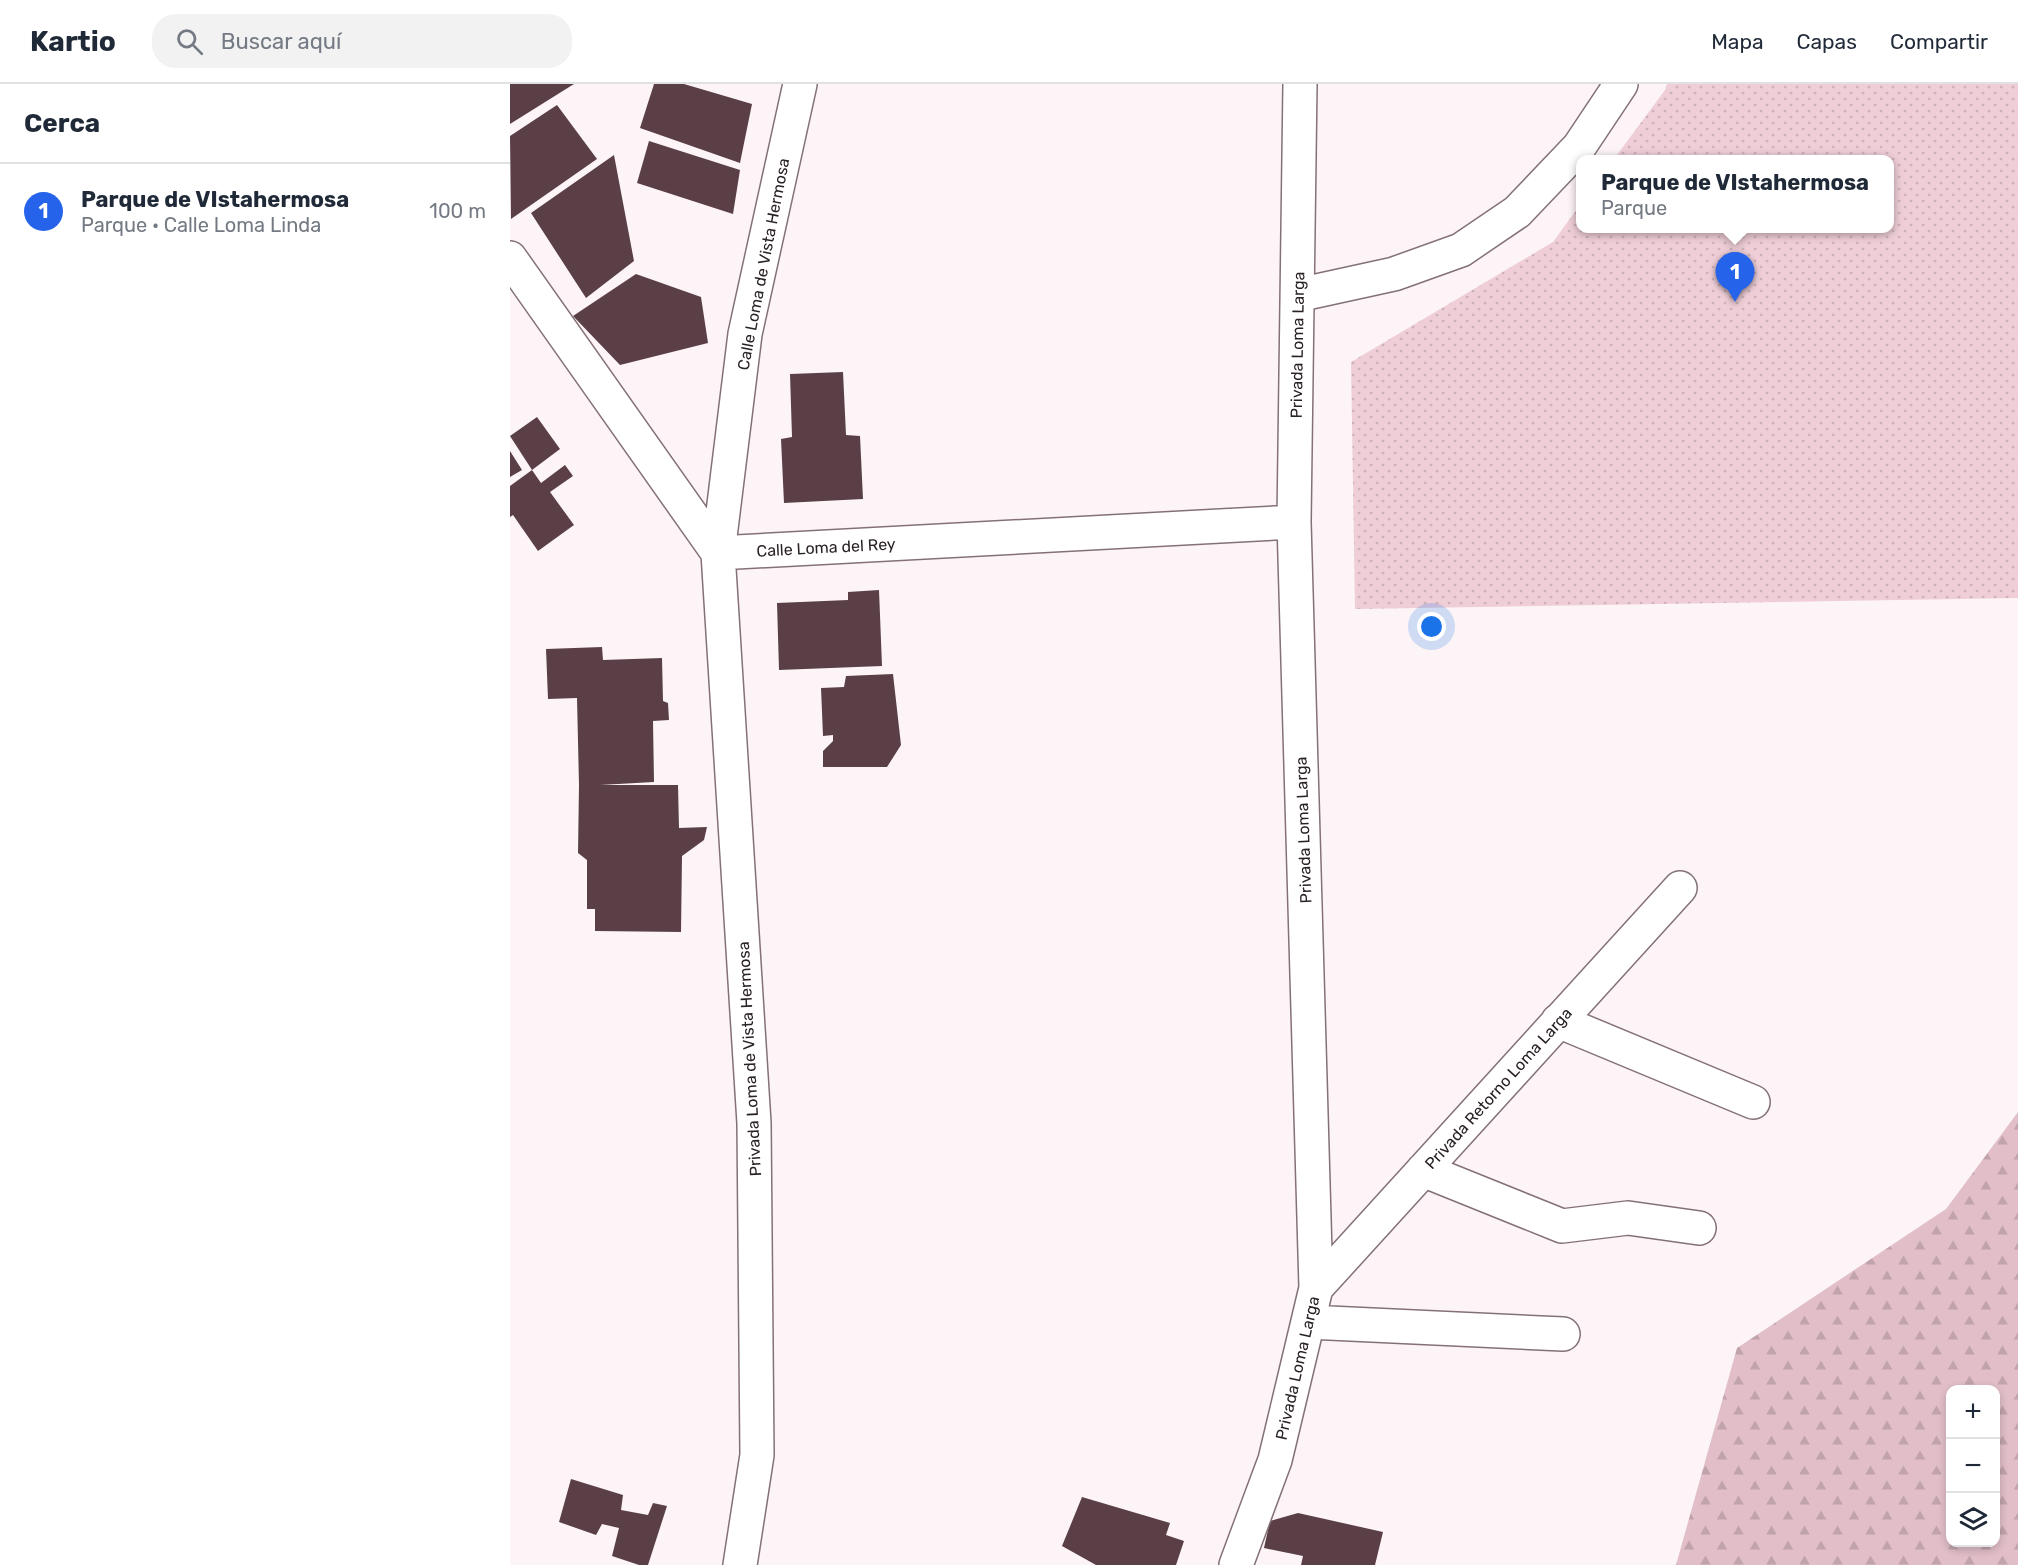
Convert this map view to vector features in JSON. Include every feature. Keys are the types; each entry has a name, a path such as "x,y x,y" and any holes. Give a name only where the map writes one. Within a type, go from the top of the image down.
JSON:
{"street":[{"name":"Calle Loma de Vista Hermosa","path":"718,553 745,334 800,84"},
{"name":"Privada Loma Larga","path":"1236,1565 1275,1460 1316,1288 1294,522 1300,84"},
{"path":"1298,295 1394,274 1461,250 1517,212 1579,147 1621,84"},
{"path":"510,258 718,553"},
{"name":"Calle Loma del Rey","path":"718,553 1294,522"},
{"name":"Privada Loma de Vista Hermosa","path":"718,553 754,1123 757,1455 740,1565"},
{"name":"Privada Retorno Loma Larga","path":"1316,1288 1680,888"},
{"path":"1558,1021 1753,1102"},
{"path":"1424,1170 1562,1226 1628,1218 1699,1228"},
{"path":"1308,1322 1563,1334"}],"green space":[{"path":"2018,1112 2018,1565 1676,1565 1737,1348 1946,1209"}],"shaded area":[{"path":"1667,84 2018,84 2018,598 1355,609 1351,362 1553,242 1576,210 1576,233 1894,233 1894,155 1617,155 1665,90"}],"building":[{"path":"510,84 574,84 510,124"},
{"path":"654,84 684,84 752,104 740,163 640,128"},
{"path":"557,105 597,159 511,219 510,136"},
{"path":"649,141 740,170 733,214 637,183"},
{"path":"614,155 634,261 586,298 531,213"},
{"path":"636,274 701,297 708,343 620,365 573,316"},
{"path":"843,372 846,435 860,436 863,499 784,503 781,439 792,437 790,374"},
{"path":"537,417 560,449 532,470 510,436"},
{"path":"510,451 522,470 510,477"},
{"path":"565,465 573,476 550,492 574,525 538,551 513,515 510,517 510,486 532,470 541,483"},
{"path":"879,590 882,666 779,670 777,603 848,600 848,592"},
{"path":"602,647 603,660 662,658 663,701 668,703 669,720 653,721 654,782 600,785 678,785 679,828 707,827 704,840 682,856 681,932 595,931 595,909 587,909 587,860 578,853 577,698 548,699 546,649"},
{"path":"893,674 901,745 887,767 823,767 823,751 833,741 833,735 823,736 821,688 844,687 846,676"},
{"path":"571,1479 623,1495 621,1510 648,1515 653,1503 667,1506 648,1565 639,1565 612,1556 619,1528 602,1524 596,1535 559,1522"},
{"path":"1082,1497 1170,1523 1166,1535 1184,1541 1176,1565 1096,1565 1062,1546"},
{"path":"1298,1513 1383,1532 1375,1565 1301,1565 1303,1556 1264,1548 1270,1521"}],"place":[{"name":"Parque de VIstahermosa","path":"1735,302"}]}
